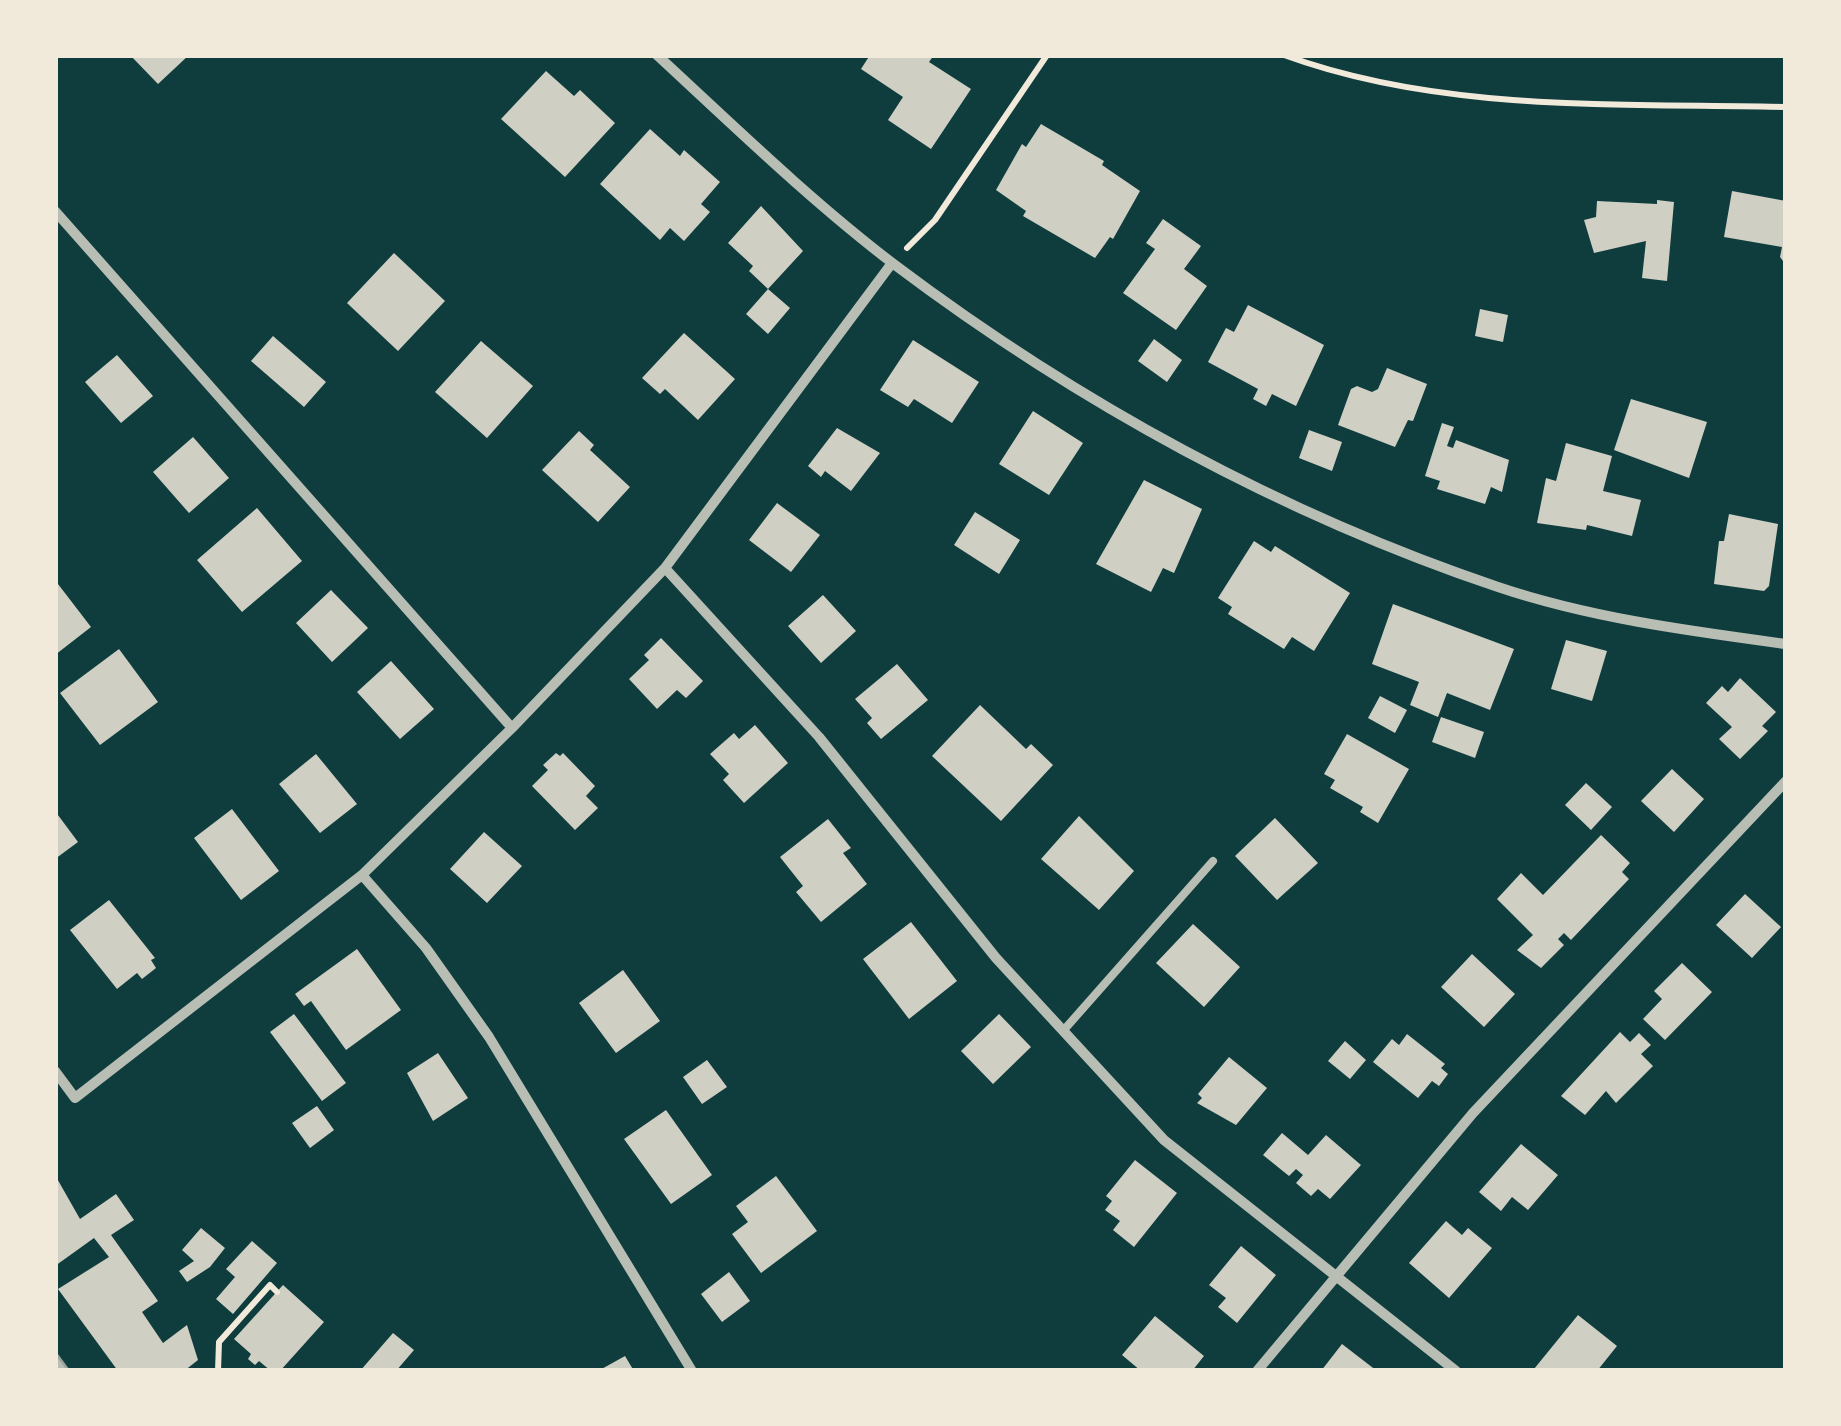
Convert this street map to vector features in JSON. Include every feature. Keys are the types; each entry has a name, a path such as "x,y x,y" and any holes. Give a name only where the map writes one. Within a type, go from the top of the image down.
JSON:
{"street":[{"path":"658,55 799,186 892,263 977,324 1144,430 1315,516 1539,598 1665,627 1786,644"},
{"path":"55,211 512,728"},
{"path":"55,1071 75,1098 362,875 512,728 665,568 892,263"},
{"path":"665,568 819,737 996,958 1164,1140 1456,1371"},
{"path":"1258,1371 1474,1113 1786,780"},
{"path":"362,875 426,948 489,1037 692,1371"}],"lane":[{"path":"1063,1031 1212,861"}],"path":[{"path":"892,263 935,220 1047,55"},
{"path":"1284,55 1426,90 1547,101 1786,107"},
{"path":"218,1371 219,1342 270,1285 277,1292"}],"building":[{"path":"130,55 189,55 158,84"},
{"path":"870,55 934,55 929,62 971,89 931,149 888,120 903,97 861,69"},
{"path":"546,71 574,96 580,90 615,123 565,177 501,119"},
{"path":"1041,124 1104,161 1102,165 1140,191 1113,239 1110,237 1095,258 1023,216 1026,211 996,190 1022,144 1026,147"},
{"path":"650,129 680,156 684,150 720,182 701,204 710,212 684,241 670,228 660,240 600,184"},
{"path":"1732,191 1786,201 1786,265 1780,257 1782,247 1724,237"},
{"path":"1657,200 1674,202 1667,281 1642,278 1646,241 1594,253 1584,220 1596,217 1597,201 1657,204"},
{"path":"761,206 803,251 768,289 749,271 753,266 728,243"},
{"path":"1163,219 1201,246 1184,269 1207,286 1176,330 1123,293 1155,249 1146,243"},
{"path":"394,253 445,301 398,351 347,303"},
{"path":"768,289 790,308 768,334 746,314"},
{"path":"1248,305 1324,345 1296,406 1272,394 1266,406 1253,399 1258,389 1208,362 1226,328 1234,332"},
{"path":"1480,309 1508,315 1503,342 1475,336"},
{"path":"684,333 735,379 698,420 665,389 660,394 642,378"},
{"path":"273,336 326,382 304,407 251,361"},
{"path":"1154,339 1182,360 1167,382 1138,361"},
{"path":"913,340 979,382 952,423 914,399 908,407 880,390"},
{"path":"481,341 533,386 487,438 435,392"},
{"path":"117,355 153,396 121,423 85,382"},
{"path":"1387,368 1427,384 1413,421 1408,420 1395,447 1338,425 1351,389 1378,389"},
{"path":"1631,399 1707,422 1689,478 1614,450"},
{"path":"1033,411 1083,443 1049,495 999,464"},
{"path":"1442,423 1454,427 1447,446 1453,448 1456,440 1509,460 1502,492 1491,487 1485,504 1437,489 1440,481 1425,476"},
{"path":"837,428 880,453 851,491 825,471 821,477 808,466"},
{"path":"1309,430 1342,442 1332,471 1299,458"},
{"path":"579,431 594,445 590,450 630,487 598,522 542,470"},
{"path":"193,437 229,478 189,513 153,472"},
{"path":"1566,443 1612,456 1603,491 1641,500 1632,536 1587,525 1586,530 1537,523 1546,478 1556,481"},
{"path":"1144,480 1202,509 1174,573 1163,568 1151,592 1096,564"},
{"path":"777,503 820,535 791,572 749,540"},
{"path":"257,508 302,561 242,612 197,560"},
{"path":"975,512 1020,540 999,574 954,545"},
{"path":"1729,514 1778,524 1769,586 1764,591 1714,584 1719,541 1724,541"},
{"path":"1254,541 1271,552 1275,546 1350,593 1314,651 1292,637 1284,649 1228,614 1232,607 1218,598"},
{"path":"58,584 91,627 55,655 55,586"},
{"path":"331,590 368,628 332,662 296,623"},
{"path":"823,595 856,631 821,663 788,626"},
{"path":"1393,604 1514,649 1490,710 1447,693 1438,717 1410,705 1419,682 1372,664"},
{"path":"661,638 703,681 686,698 677,690 657,709 629,679 649,660 644,655"},
{"path":"1566,640 1607,651 1592,701 1551,689"},
{"path":"119,649 158,702 100,745 60,693"},
{"path":"391,661 434,709 400,739 357,692"},
{"path":"897,664 928,700 881,739 867,723 872,718 855,699"},
{"path":"1740,678 1776,712 1762,726 1768,731 1740,759 1719,739 1732,727 1706,703 1722,686 1728,692"},
{"path":"1380,696 1407,710 1395,733 1368,718"},
{"path":"980,705 1026,749 1031,744 1053,765 1001,821 932,756"},
{"path":"1441,717 1484,732 1475,758 1432,742"},
{"path":"755,725 788,763 744,803 723,780 729,774 710,754 734,733 739,739"},
{"path":"1347,734 1409,769 1378,823 1360,812 1363,807 1330,788 1335,780 1324,774"},
{"path":"556,753 563,753 595,786 586,796 598,808 575,830 532,786 548,770 543,765"},
{"path":"316,754 357,804 320,833 279,784"},
{"path":"1672,769 1704,799 1674,832 1641,801"},
{"path":"1586,783 1612,807 1591,830 1565,805"},
{"path":"232,809 279,871 241,900 194,838"},
{"path":"55,811 78,842 55,859"},
{"path":"1079,816 1134,871 1099,910 1041,859"},
{"path":"1275,818 1318,863 1277,900 1235,856"},
{"path":"828,819 851,848 843,853 867,884 821,922 796,892 803,886 780,857"},
{"path":"484,832 522,866 487,903 450,869"},
{"path":"1601,835 1630,863 1622,872 1629,879 1571,940 1564,933 1558,939 1564,945 1541,968 1517,950 1533,935 1497,899 1521,873 1543,895"},
{"path":"1745,894 1781,927 1752,958 1716,925"},
{"path":"109,900 155,958 151,960 156,968 142,979 137,973 117,989 70,930"},
{"path":"911,922 957,981 909,1019 863,959"},
{"path":"1193,924 1240,967 1204,1007 1156,963"},
{"path":"357,949 401,1010 346,1050 311,1001 304,1006 295,994"},
{"path":"1472,954 1515,994 1484,1027 1441,987"},
{"path":"1682,963 1712,992 1665,1040 1643,1019 1662,999 1654,991"},
{"path":"623,970 660,1021 616,1053 579,1003"},
{"path":"294,1014 346,1083 322,1101 270,1032"},
{"path":"999,1014 1031,1047 993,1084 961,1051"},
{"path":"1620,1032 1630,1042 1639,1033 1651,1045 1641,1054 1653,1066 1616,1103 1606,1091 1585,1115 1561,1096"},
{"path":"1407,1034 1445,1064 1441,1068 1448,1074 1439,1086 1432,1081 1418,1098 1373,1062 1392,1039 1399,1045"},
{"path":"1345,1041 1366,1060 1350,1079 1328,1061"},
{"path":"438,1053 468,1098 433,1121 407,1073"},
{"path":"1229,1057 1267,1088 1236,1125 1197,1103 1202,1098 1198,1094"},
{"path":"707,1060 727,1087 702,1104 683,1077"},
{"path":"317,1106 334,1130 310,1148 292,1123"},
{"path":"666,1110 712,1175 671,1204 624,1139"},
{"path":"1282,1133 1308,1155 1326,1135 1361,1165 1330,1199 1318,1189 1311,1196 1296,1183 1303,1175 1296,1169 1289,1176 1263,1155"},
{"path":"1521,1144 1558,1175 1528,1210 1512,1197 1501,1211 1479,1192"},
{"path":"1135,1160 1177,1193 1134,1247 1113,1230 1120,1221 1105,1210 1112,1201 1106,1196"},
{"path":"55,1175 80,1219 116,1194 134,1220 111,1235 158,1301 142,1312 163,1343 187,1325 198,1360 184,1371 118,1371 58,1289 109,1257 94,1238 55,1266"},
{"path":"776,1176 817,1231 761,1273 732,1234 748,1222 736,1206"},
{"path":"1446,1221 1462,1235 1468,1228 1492,1248 1449,1298 1409,1263"},
{"path":"201,1228 225,1248 210,1267 187,1282 179,1271 194,1261 182,1250"},
{"path":"252,1241 277,1263 233,1314 216,1299 235,1277 226,1269"},
{"path":"1241,1246 1276,1275 1237,1323 1218,1307 1226,1298 1209,1285"},
{"path":"729,1272 750,1301 722,1322 701,1294"},
{"path":"283,1285 324,1322 280,1371 271,1371 259,1361 255,1365 248,1359 251,1354 234,1339"},
{"path":"1578,1315 1617,1346 1597,1371 1534,1369"},
{"path":"1155,1316 1204,1356 1192,1371 1141,1371 1122,1355"},
{"path":"393,1333 414,1350 396,1371 360,1371"},
{"path":"1342,1344 1377,1371 1321,1371"},
{"path":"625,1356 634,1371 598,1371"}],"tram line":[{"path":"55,1352 69,1371"}]}
